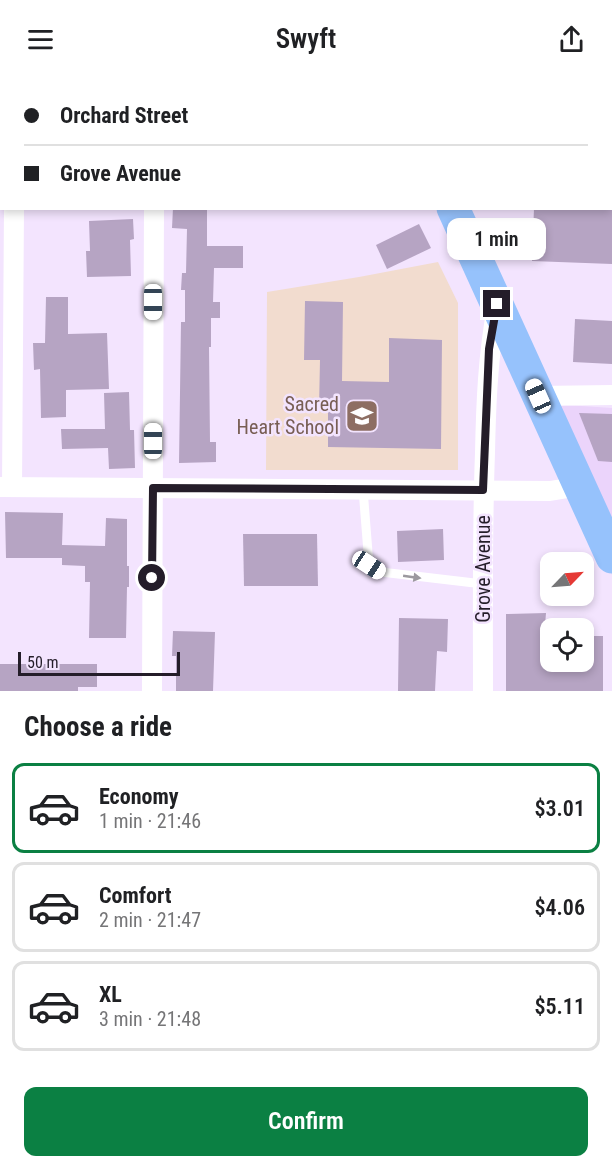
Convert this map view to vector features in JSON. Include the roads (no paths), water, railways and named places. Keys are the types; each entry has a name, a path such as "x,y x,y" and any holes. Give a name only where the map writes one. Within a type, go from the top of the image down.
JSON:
{"highway":[{"path":"454,210 612,557"}],"street":[{"path":"14,210 6,487 550,491 580,486"},
{"path":"152,691 154,210"},
{"name":"Grove Avenue","path":"483,691 483,490 489,349 497,304"},
{"path":"538,396 612,395"}],"lane":[{"path":"363,489 369,565 381,573 483,584"}],"place":[{"name":"Sacred Heart School","path":"362,416"}]}
